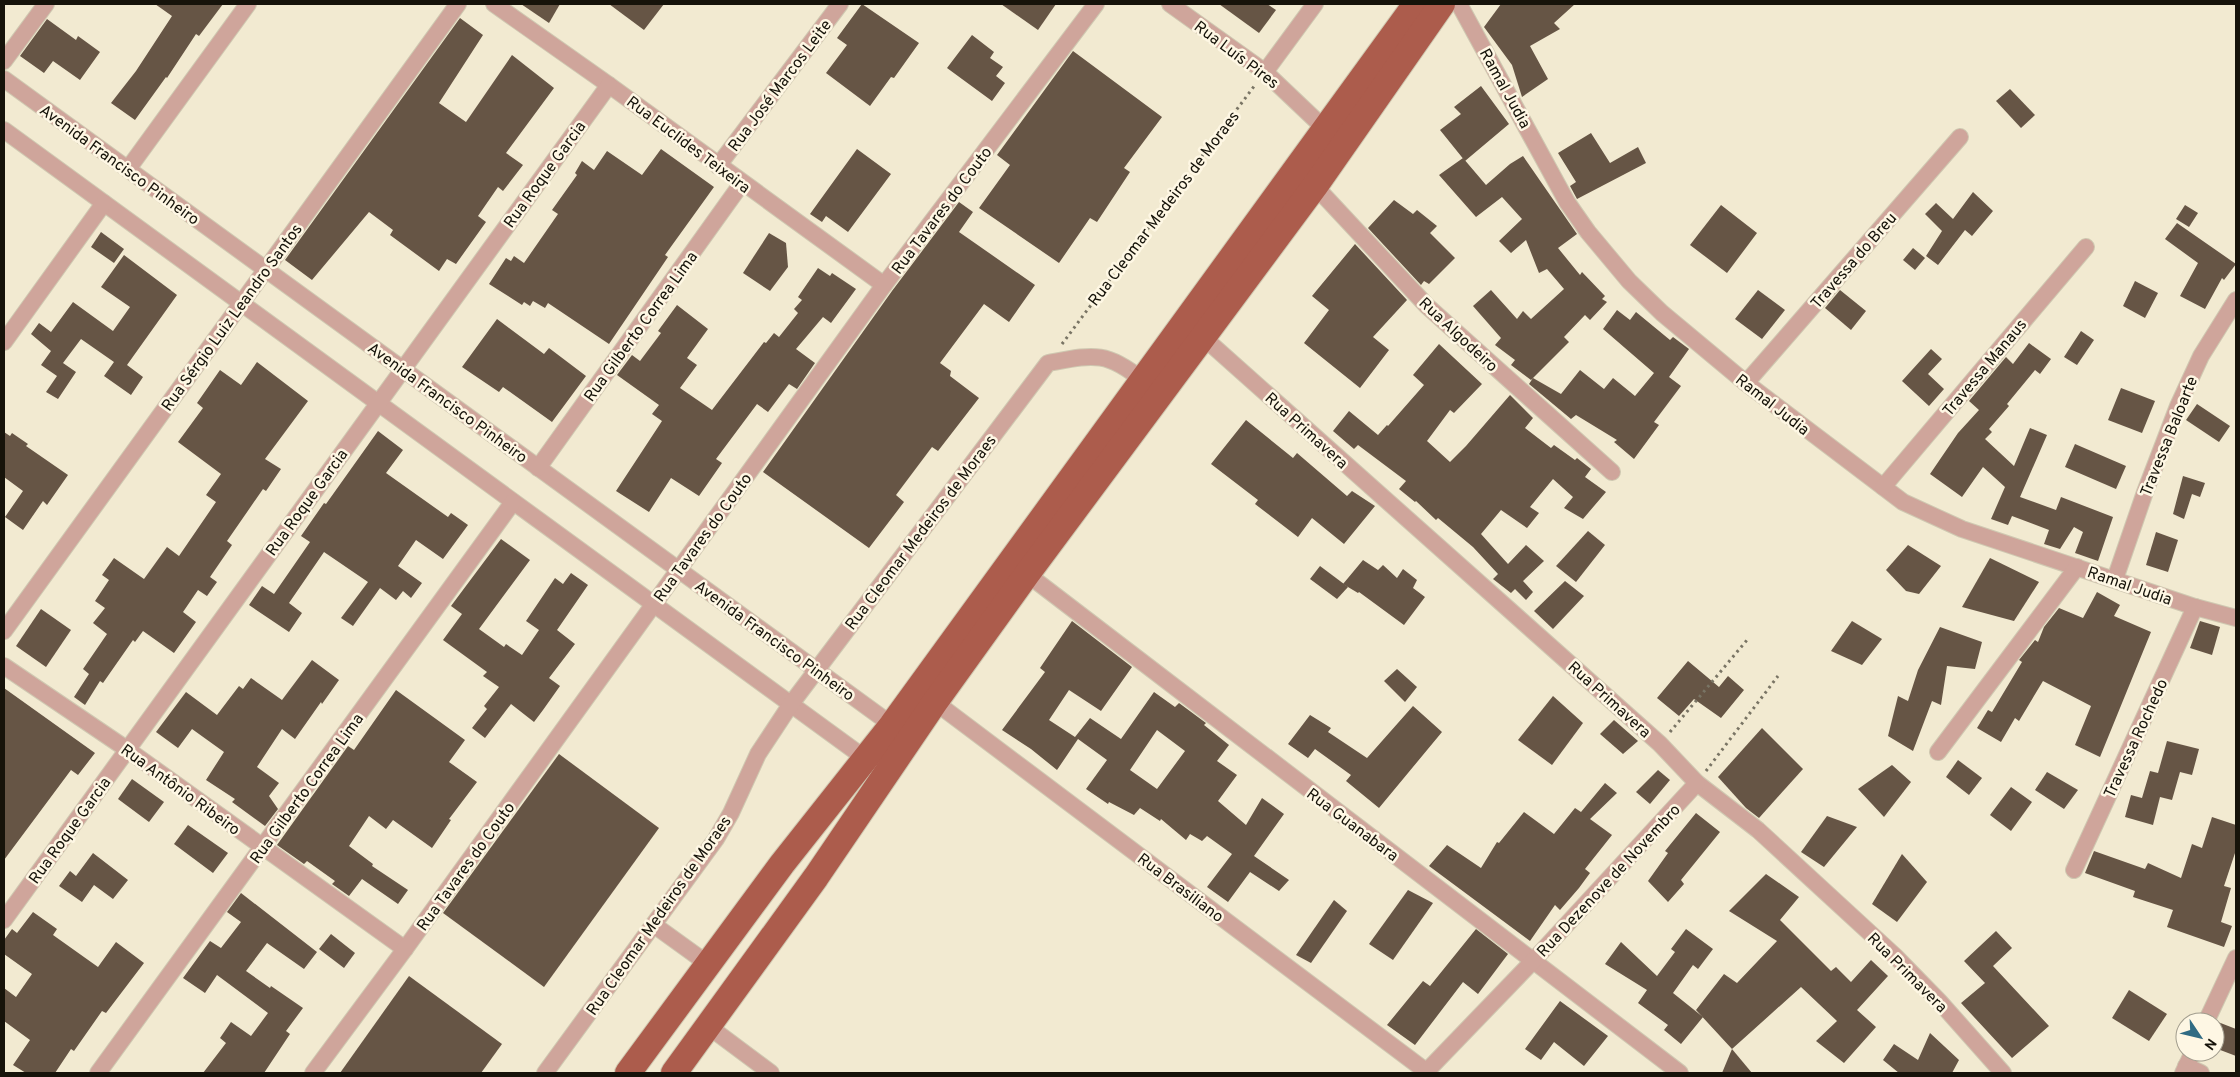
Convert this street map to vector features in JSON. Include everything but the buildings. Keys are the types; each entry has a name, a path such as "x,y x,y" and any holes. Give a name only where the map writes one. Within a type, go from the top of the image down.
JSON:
{"highway":[{"path":"632,1070 782,864 892,725 1324,128 1416,4"},
{"path":"674,1073 808,887 935,702 1027,574 1315,186 1442,4"},
{"path":"782,864 799,868 804,873 808,887"}],"street":[{"path":"4,61 46,4"},
{"path":"128,170 248,4"},
{"name":"Rua Sérgio Luiz Leandro Santos","path":"4,631 458,4"},
{"name":"Rua Euclides Teixeira","path":"494,4 609,85 884,286"},
{"name":"Rua José Marcos Leite","path":"718,166 840,4"},
{"name":"Rua Tavares do Couto","path":"313,1073 405,949 884,286 1096,4"},
{"name":"Rua Luís Pires","path":"1170,4 1265,72 1324,128"},
{"path":"1265,72 1315,4"},
{"name":"Ramal Judia","path":"1459,4 1567,202 1588,232 1629,281 1662,313 1746,384 1903,502 1962,529 2195,607 2234,614"},
{"name":"Avenida Francisco Pinheiro","path":"4,79 892,725"},
{"name":"Rua Roque Garcia","path":"4,920 609,85"},
{"path":"4,130 866,759"},
{"name":"Travessa do Breu","path":"1746,384 1960,138"},
{"name":"Rua Gilberto Correa Lima","path":"538,468 742,184"},
{"name":"Rua Algodeiro","path":"1315,186 1427,306 1612,472"},
{"path":"4,342 104,203"},
{"name":"Travessa Manaus","path":"1882,487 2086,247"},
{"name":"Travessa Baloarte","path":"2115,579 2145,492 2178,406 2201,356 2236,300"},
{"name":"Rua Primavera","path":"1203,338 1660,744 1697,783 1758,830 1896,957 1939,1001 2003,1073"},
{"path":"1048,363 1084,357 1108,358 1128,368 1142,380"},
{"name":"Rua Cleomar Medeiros de Moraes","path":"545,1073 716,839 731,813 758,754 791,704 1048,363"},
{"name":"Rua Gilberto Correa Lima","path":"98,1073 513,502"},
{"path":"1938,752 2077,567"},
{"name":"Rua Guanabara","path":"1027,574 1680,1073"},
{"name":"Travessa Rochedo","path":"2074,870 2195,607"},
{"name":"Rua Antônio Ribeiro","path":"4,666 128,750 405,949"},
{"name":"Rua Brasiliano","path":"935,702 1426,1072"},
{"name":"Rua Dezenove de Novembro","path":"1426,1072 1533,961 1697,783"},
{"path":"654,925 708,964"},
{"path":"2211,1012 2236,958"},
{"path":"708,1026 771,1073"},
{"path":"2187,1064 2201,1073"}],"path":[{"name":"Rua Cleomar Medeiros de Moraes","path":"1048,363 1265,72"},
{"path":"1660,744 1746,640"},
{"path":"1697,783 1778,676"}]}
